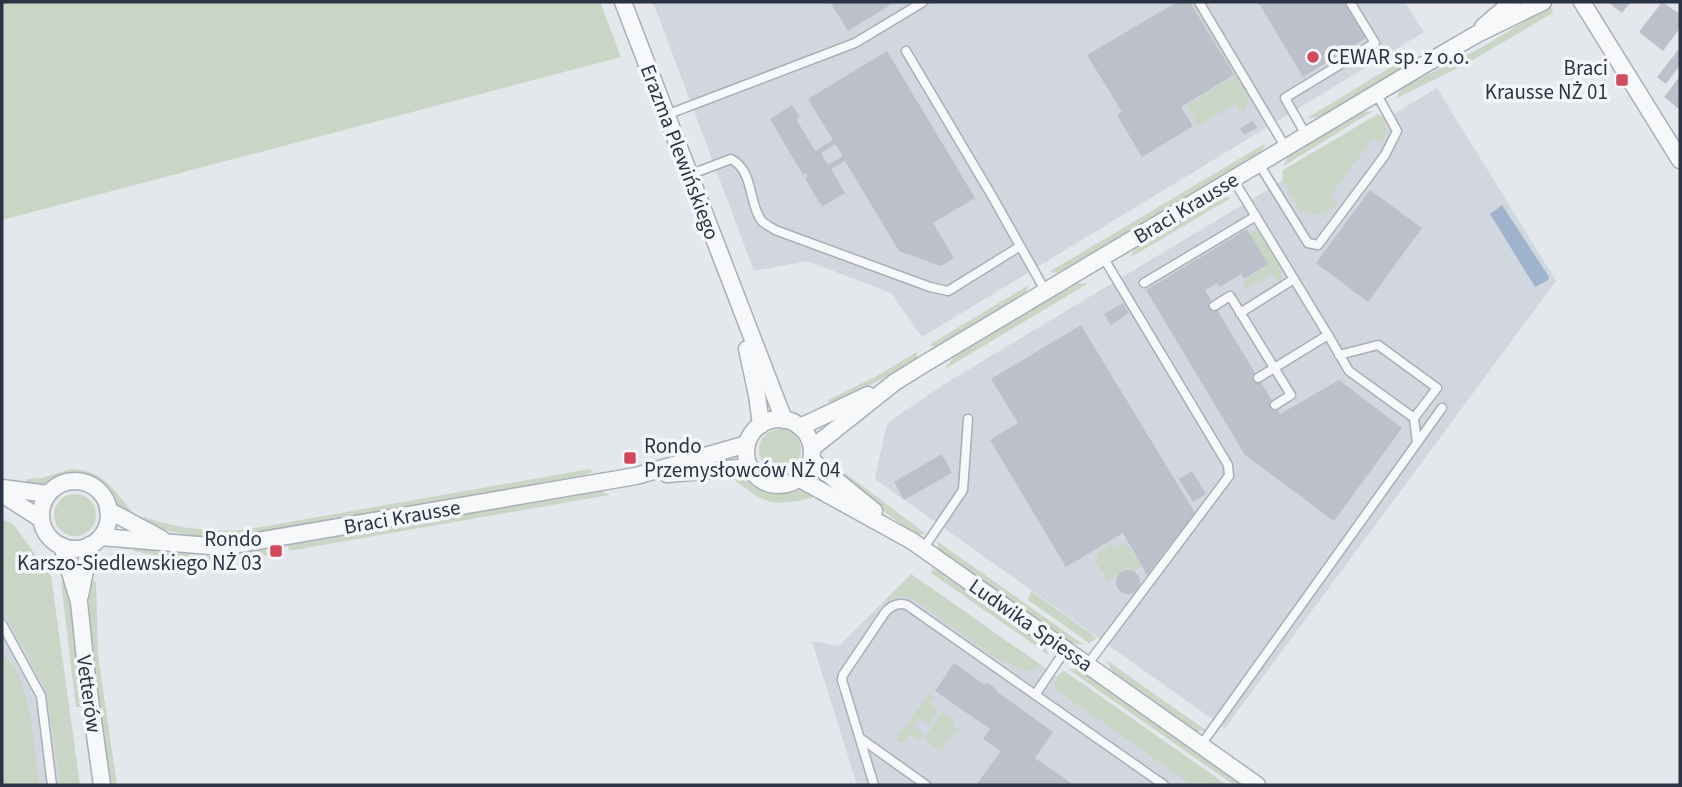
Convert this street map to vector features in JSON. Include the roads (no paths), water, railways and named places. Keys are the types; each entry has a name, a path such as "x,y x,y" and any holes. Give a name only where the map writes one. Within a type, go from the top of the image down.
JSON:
{"street":[{"name":"Erazma Plewińskiego","path":"623,2 784,419"},
{"name":"Braci Krausse","path":"1477,34 1490,19 1512,2"},
{"name":"Braci Krausse","path":"800,427 895,382 1376,93 1477,34 1543,2"},
{"path":"1582,2 1680,160"},
{"name":"Erazma Plewińskiego","path":"737,302 761,425"},
{"name":"Braci Krausse","path":"811,454 895,382"},
{"path":"784,419 806,433 811,454 804,474 783,484 768,483 750,467 746,456 747,444 752,433 761,425 784,419"},
{"name":"Braci Krausse","path":"636,476 747,444"},
{"path":"811,454 917,545"},
{"name":"Braci Krausse","path":"95,541 166,541 194,547 222,547 636,476 750,467"},
{"name":"Ludwika Spiessa","path":"798,478 917,545 1257,785"},
{"path":"64,482 84,482 100,492 108,510 106,527 95,541 79,548 62,546 48,535 41,519 43,503 48,494 64,482"},
{"path":"2,488 48,494"},
{"path":"2,494 41,519"},
{"name":"Braci Krausse","path":"108,510 166,541"},
{"name":"Vetterów","path":"79,602 95,541"},
{"name":"Vetterów","path":"62,546 79,602 102,785"}],"lane":[{"path":"666,115 855,43 923,2"},
{"path":"1199,2 1286,148"},
{"path":"1306,135 1285,98 1375,43 1350,2"},
{"path":"906,51 1046,292"},
{"path":"1259,164 1308,243 1318,245 1385,155 1396,131 1376,93"},
{"path":"688,175 731,159 740,164 762,221 768,226 930,287 948,291 1019,247"},
{"path":"1233,179 1349,371 1414,418"},
{"path":"1144,283 1256,216"},
{"path":"1087,664 1229,476 1228,465 1103,257"},
{"path":"1240,313 1294,279"},
{"path":"1214,306 1230,296 1291,396 1275,405"},
{"path":"1258,378 1328,335"},
{"path":"1339,355 1378,345 1437,387 1414,418 1417,443"},
{"path":"1201,746 1443,408"},
{"path":"917,545 963,491 968,419"},
{"path":"874,785 843,684 843,675 884,614 895,604 907,606 1164,785"},
{"path":"3,628 41,696 52,785"},
{"path":"1035,695 1066,649"},
{"path":"859,738 926,785"}],"water":[{"path":"1502,205 1549,277 1535,287 1490,214"}],"place":[{"name":"CEWAR sp. z o.o.","path":"1313,57"},
{"name":"Braci Krausse NŻ 01","path":"1622,80"},
{"name":"Rondo Przemysłowców NŻ 04","path":"630,458"},
{"name":"Rondo Karszo-Siedlewskiego NŻ 03","path":"276,551"}]}
